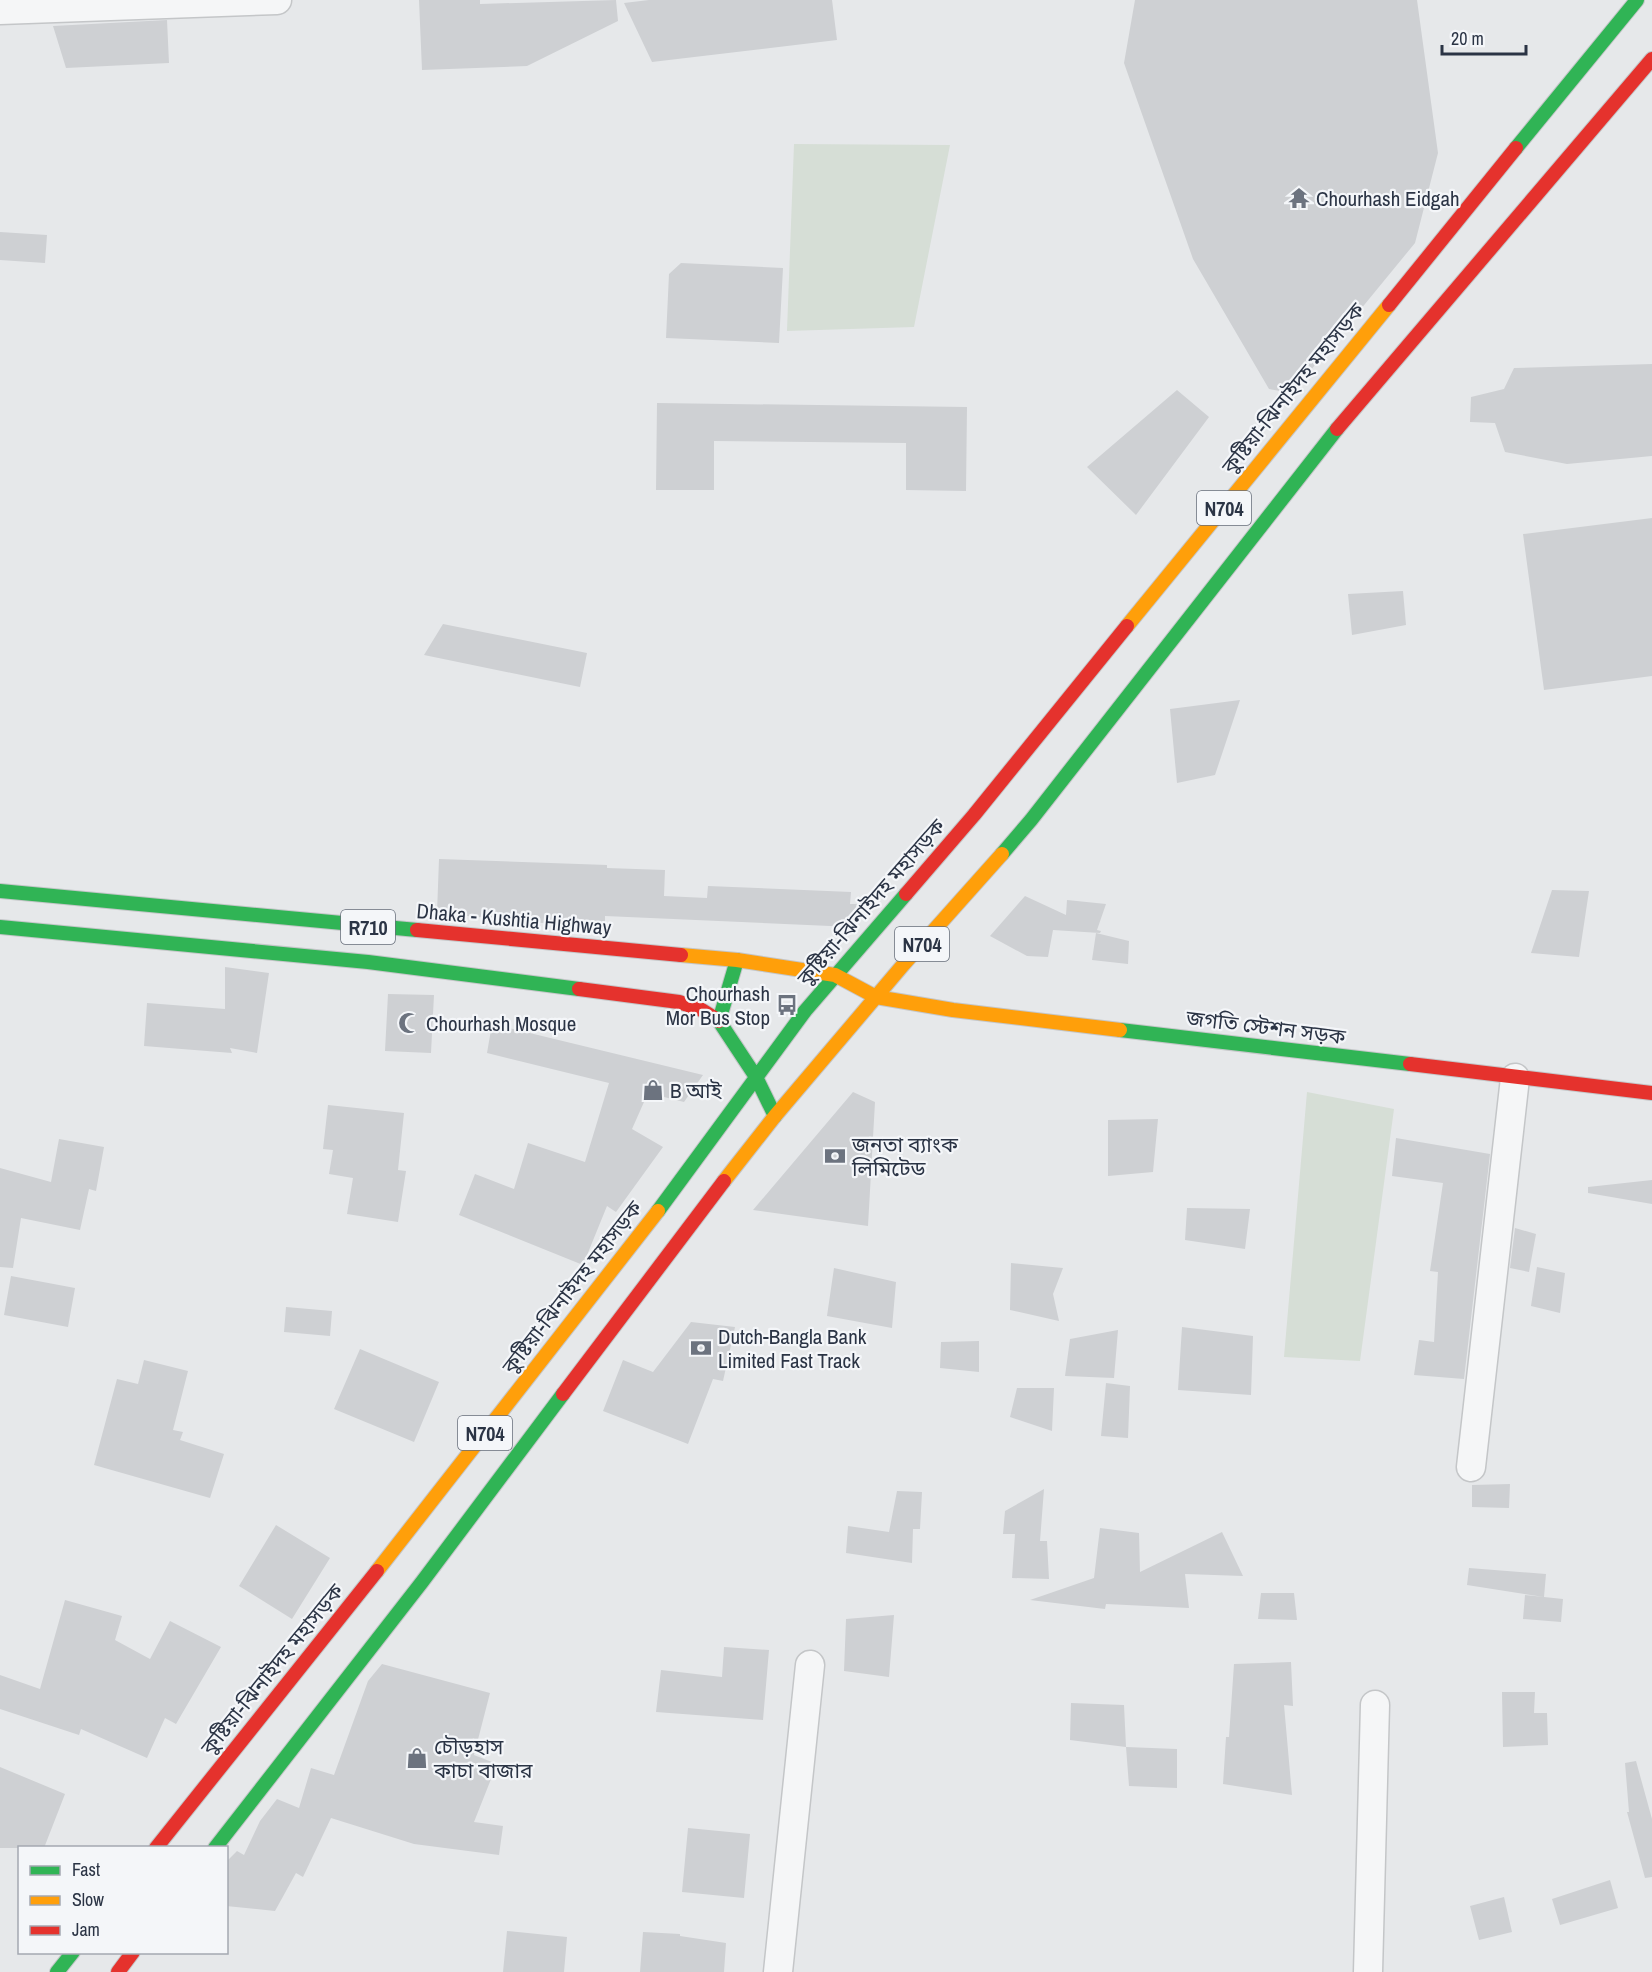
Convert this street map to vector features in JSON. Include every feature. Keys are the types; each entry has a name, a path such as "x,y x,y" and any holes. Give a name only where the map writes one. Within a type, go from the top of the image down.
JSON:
{"main road":[{"name":"কুষ্টিয়া-ঝিনাইদহ মহাসড়ক","path":"158,1846 383,1564 638,1238 805,1011 974,815 1637,0"},
{"name":"N704","path":"217,1846 422,1582 706,1203 775,1116 1031,820 1362,383 1652,59"},
{"path":"1342,360 1362,383"},
{"name":"Dhaka - Kushtia Highway","path":"0,891 737,960 835,975 876,998"},
{"name":"R710","path":"0,927 368,962 679,1002 700,1009 719,1020"},
{"path":"737,960 719,1020 756,1077 775,1116"},
{"name":"জগতি স্টেশন সড়ক","path":"876,998 965,1012 1652,1093"},
{"path":"57,1972 72,1954"},
{"path":"118,1972 132,1954"}],"street":[{"path":"0,10 277,0"},
{"path":"1471,1467 1515,1078"},
{"path":"778,1972 810,1665"},
{"path":"1368,1972 1375,1705"}],"shaded area":[{"path":"794,144 950,145 914,327 787,331"},
{"path":"1307,1092 1394,1109 1360,1361 1284,1357"}],"building":[{"path":"419,0 480,0 480,4 616,0 618,21 527,66 422,70"},
{"path":"649,0 832,0 837,40 652,62 624,3"},
{"name":"Chourhash Eidgah","path":"1135,0 1417,0 1438,153 1415,243 1292,393 1269,389 1193,259 1124,63"},
{"path":"167,20 169,63 66,68 53,26"},
{"path":"0,232 47,235 45,263 0,260"},
{"path":"681,263 783,268 779,343 666,338 669,274"},
{"path":"1652,364 1652,456 1567,464 1505,452 1495,423 1470,422 1471,397 1504,389 1514,368"},
{"path":"1177,390 1209,417 1136,515 1087,467"},
{"path":"657,403 967,407 966,491 906,490 906,443 714,441 714,490 656,490"},
{"path":"1652,518 1652,676 1544,690 1523,534"},
{"path":"1403,591 1406,625 1352,635 1348,594"},
{"path":"443,624 587,653 580,687 424,655"},
{"path":"1240,700 1215,775 1177,783 1170,709"},
{"path":"439,859 607,865 607,868 665,870 664,896 707,898 708,886 851,892 850,904 864,904 864,914 853,927 605,916 605,929 437,913"},
{"path":"1552,890 1589,891 1579,957 1531,953"},
{"path":"1025,896 1066,915 1067,900 1106,904 1097,930 1101,931 1100,933 1053,930 1048,957 1027,956 990,936"},
{"path":"1096,933 1129,941 1128,964 1092,960"},
{"path":"225,967 269,973 257,1053 230,1048 232,1053 144,1046 147,1003 225,1009"},
{"name":"Chourhash Mosque","path":"388,994 434,995 431,1053 385,1051"},
{"path":"492,1024 703,1075 684,1102 648,1093 632,1129 663,1147 616,1212 607,1206 583,1265 459,1215 475,1174 514,1189 528,1143 585,1162 609,1083 487,1053"},
{"name":"জনতা ব্যাংক লিমিটেড","path":"853,1092 875,1102 868,1226 753,1210"},
{"path":"328,1105 404,1113 398,1170 406,1171 398,1222 347,1214 353,1178 329,1174 333,1150 323,1149"},
{"path":"1158,1119 1153,1172 1108,1176 1108,1120"},
{"path":"1396,1138 1490,1154 1464,1379 1414,1375 1419,1340 1434,1342 1438,1272 1430,1271 1443,1183 1392,1176"},
{"path":"59,1139 104,1147 96,1191 89,1189 80,1230 21,1218 13,1268 0,1267 0,1168 51,1182"},
{"path":"1652,1180 1652,1204 1588,1193 1588,1187"},
{"path":"1187,1208 1250,1209 1245,1249 1185,1240"},
{"path":"1515,1228 1536,1234 1529,1272 1510,1268"},
{"path":"1011,1263 1063,1268 1053,1294 1059,1321 1010,1310"},
{"path":"1537,1267 1565,1273 1560,1313 1531,1306"},
{"path":"834,1268 896,1282 892,1328 827,1316"},
{"path":"11,1276 75,1288 68,1327 4,1315"},
{"path":"286,1307 332,1311 330,1336 284,1332"},
{"path":"691,1322 735,1327 723,1381 713,1379 688,1444 603,1411 623,1360 653,1372"},
{"path":"1182,1327 1253,1336 1251,1395 1178,1390"},
{"path":"1118,1330 1114,1378 1065,1376 1070,1339"},
{"path":"979,1341 979,1372 940,1368 941,1342"},
{"path":"360,1349 439,1382 414,1442 334,1409"},
{"path":"144,1360 188,1371 173,1430 183,1432 180,1440 224,1454 210,1498 94,1465 117,1379 138,1384"},
{"path":"1106,1383 1130,1386 1128,1438 1101,1436"},
{"path":"1017,1388 1054,1388 1052,1431 1010,1417"},
{"path":"1510,1484 1509,1508 1472,1507 1472,1485"},
{"path":"1044,1489 1040,1541 1047,1541 1049,1579 1012,1578 1015,1534 1003,1534 1005,1511"},
{"path":"897,1491 922,1492 920,1529 913,1529 912,1563 846,1553 848,1526 889,1532"},
{"path":"276,1525 330,1558 292,1619 239,1586"},
{"path":"1100,1528 1139,1533 1140,1572 1222,1532 1243,1576 1185,1574 1189,1608 1106,1604 1105,1609 1030,1600 1094,1578"},
{"path":"1469,1568 1546,1574 1544,1597 1467,1585"},
{"path":"1261,1593 1294,1593 1297,1620 1258,1619"},
{"path":"1525,1595 1563,1599 1561,1622 1523,1619"},
{"path":"65,1600 122,1616 115,1640 150,1659 170,1621 221,1647 176,1724 165,1718 147,1758 81,1729 79,1735 0,1709 0,1675 40,1689"},
{"path":"894,1615 889,1677 844,1671 846,1619"},
{"path":"724,1647 769,1650 763,1720 656,1712 661,1670 722,1677"},
{"path":"1291,1662 1293,1706 1284,1705 1292,1795 1223,1784 1234,1664"},
{"path":"382,1664 490,1693 474,1755 497,1764 474,1822 503,1826 499,1855 414,1844 331,1818 303,1877 296,1873 275,1911 228,1906 228,1860 237,1851 244,1855 260,1821 277,1799 299,1808 311,1768 334,1775 368,1681"},
{"path":"1502,1692 1535,1692 1534,1713 1547,1713 1548,1745 1503,1747"},
{"path":"1071,1703 1124,1705 1126,1747 1070,1740"},
{"path":"1126,1747 1177,1749 1177,1788 1129,1786"},
{"path":"1636,1761 1652,1819 1652,1877 1645,1878 1627,1812 1629,1812 1625,1763"},
{"path":"0,1767 65,1794 45,1846 0,1848"},
{"path":"688,1828 750,1834 744,1898 682,1892"},
{"path":"1610,1880 1618,1908 1560,1925 1552,1899"},
{"path":"1504,1897 1512,1932 1479,1940 1470,1906"},
{"path":"507,1931 567,1937 564,1972 503,1972"},
{"path":"643,1932 680,1934 680,1936 726,1943 724,1972 640,1972"}],"traffic: fast":[{"path":"1516,148 1637,0"},
{"path":"1002,854 1337,429"},
{"path":"0,891 417,930"},
{"path":"658,1211 805,1011 906,894"},
{"path":"0,927 368,962 579,989"},
{"path":"737,960 719,1021 756,1077 775,1116"},
{"path":"1120,1030 1410,1064"},
{"path":"217,1846 422,1582 563,1394"},
{"path":"57,1972 71,1954"}],"traffic: slow":[{"path":"1127,626 1389,305"},
{"path":"724,1181 775,1116 903,965 1002,854"},
{"path":"681,955 737,960 835,975 876,997"},
{"path":"876,997 953,1010 1120,1030"},
{"path":"377,1571 658,1211"}],"traffic: jam":[{"path":"1337,429 1652,59"},
{"path":"1389,305 1516,148"},
{"path":"906,894 974,815 1127,626"},
{"path":"417,930 681,955"},
{"path":"579,989 679,1002 700,1009 719,1021"},
{"path":"1410,1064 1652,1093"},
{"path":"563,1394 724,1181"},
{"path":"158,1846 377,1571"},
{"path":"118,1972 132,1954"}],"place":[{"name":"Chourhash Eidgah","path":"1299,198"},
{"name":"Chourhash Mor Bus Stop","path":"787,1005"},
{"name":"Chourhash Mosque","path":"409,1023"},
{"name":"B আই","path":"653,1090"},
{"name":"জনতা ব্যাংক লিমিটেড","path":"835,1156"},
{"name":"Dutch-Bangla Bank Limited Fast Track","path":"701,1348"},
{"name":"চৌড়হাস কাচা বাজার","path":"417,1758"}]}
